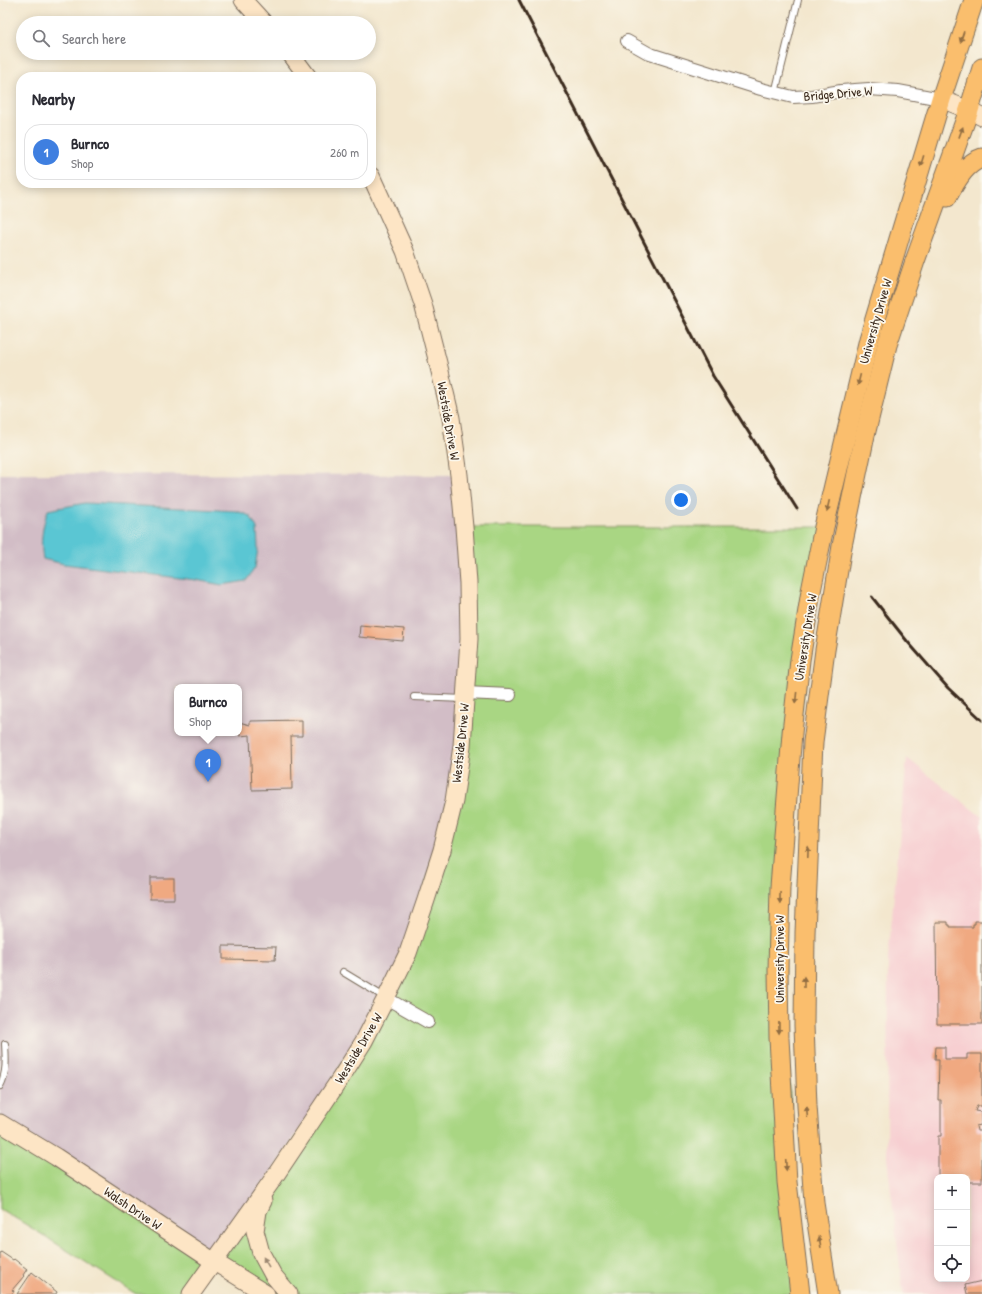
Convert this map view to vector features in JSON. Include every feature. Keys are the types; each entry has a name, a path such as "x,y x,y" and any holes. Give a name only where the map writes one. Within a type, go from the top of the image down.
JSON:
{"main road":[{"name":"University Drive W","path":"800,1294 787,1174 778,970 781,879 800,660 811,591 824,527 867,346 941,99 974,0"},
{"name":"University Drive W","path":"828,1294 814,1203 807,1106 804,1025 805,933 813,742 825,650 842,546 887,346 914,261 976,114 982,68"},
{"path":"914,261 958,178 974,161 982,158"},
{"path":"791,1294 795,1252"},
{"path":"825,1274 834,1294"}],"street":[{"path":"243,0 258,16"},
{"name":"Bridge Drive W","path":"628,41 650,54 760,89 793,97 869,89 898,91 941,99 976,114"},
{"path":"295,60 304,72"},
{"name":"Westside Drive W","path":"191,1294 213,1261 271,1182 364,1041 408,953 442,850 454,801 462,746 469,639 468,584 464,527 451,418 423,304 405,250 376,187"},
{"path":"465,696 510,695"},
{"path":"386,998 428,1022"},
{"name":"Walsh Drive W","path":"0,1123 56,1157 213,1261 266,1294"},
{"path":"271,1182 258,1211 255,1231 261,1253 273,1275 289,1294"}],"lane":[{"path":"775,92 798,0"},
{"path":"414,697 465,696"},
{"path":"342,972 386,998"},
{"path":"0,1086 3,1079 6,1062 5,1044"}],"shaded area":[{"path":"0,474 459,475 468,583 454,801 386,998 213,1261 0,1123"},
{"path":"907,758 982,817 982,1294 903,1294 887,1157 888,959"}],"green space":[{"path":"464,527 824,527 780,887 800,1294 266,1294 213,1262 191,1294 136,1294 0,1209 0,1123 213,1261 271,1182 408,953 462,746"}],"water":[{"path":"85,503 237,511 250,516 257,528 258,548 255,568 246,581 222,585 196,580 64,564 43,559 42,534 48,510"}],"building":[{"path":"360,625 404,629 403,641 359,637"},
{"path":"302,720 302,736 291,736 292,789 252,790 250,735 242,736 242,723 250,725 250,721"},
{"path":"150,878 174,878 174,899 150,899"},
{"path":"975,921 982,921 982,1024 937,1024 936,922 948,922 950,927 973,927"},
{"path":"223,946 276,947 275,960 223,959"},
{"path":"936,1047 945,1047 945,1059 967,1059 967,1054 982,1054 982,1106 977,1106 975,1111 981,1112 981,1125 976,1126 977,1131 982,1131 982,1182 970,1182 970,1174 938,1174 938,1136 941,1136 941,1100 938,1100 939,1059 935,1059"},
{"path":"1,1252 13,1260 14,1259 27,1269 23,1275 24,1276 12,1290 14,1291 12,1294 0,1294"},
{"path":"32,1272 57,1292 56,1294 17,1294"},
{"path":"982,1281 982,1294 967,1294 965,1285"}],"railway":[{"path":"519,0 713,376 797,509"},
{"path":"872,597 907,641 948,688 982,720"}],"place":[{"name":"Burnco","path":"208,782"}]}
